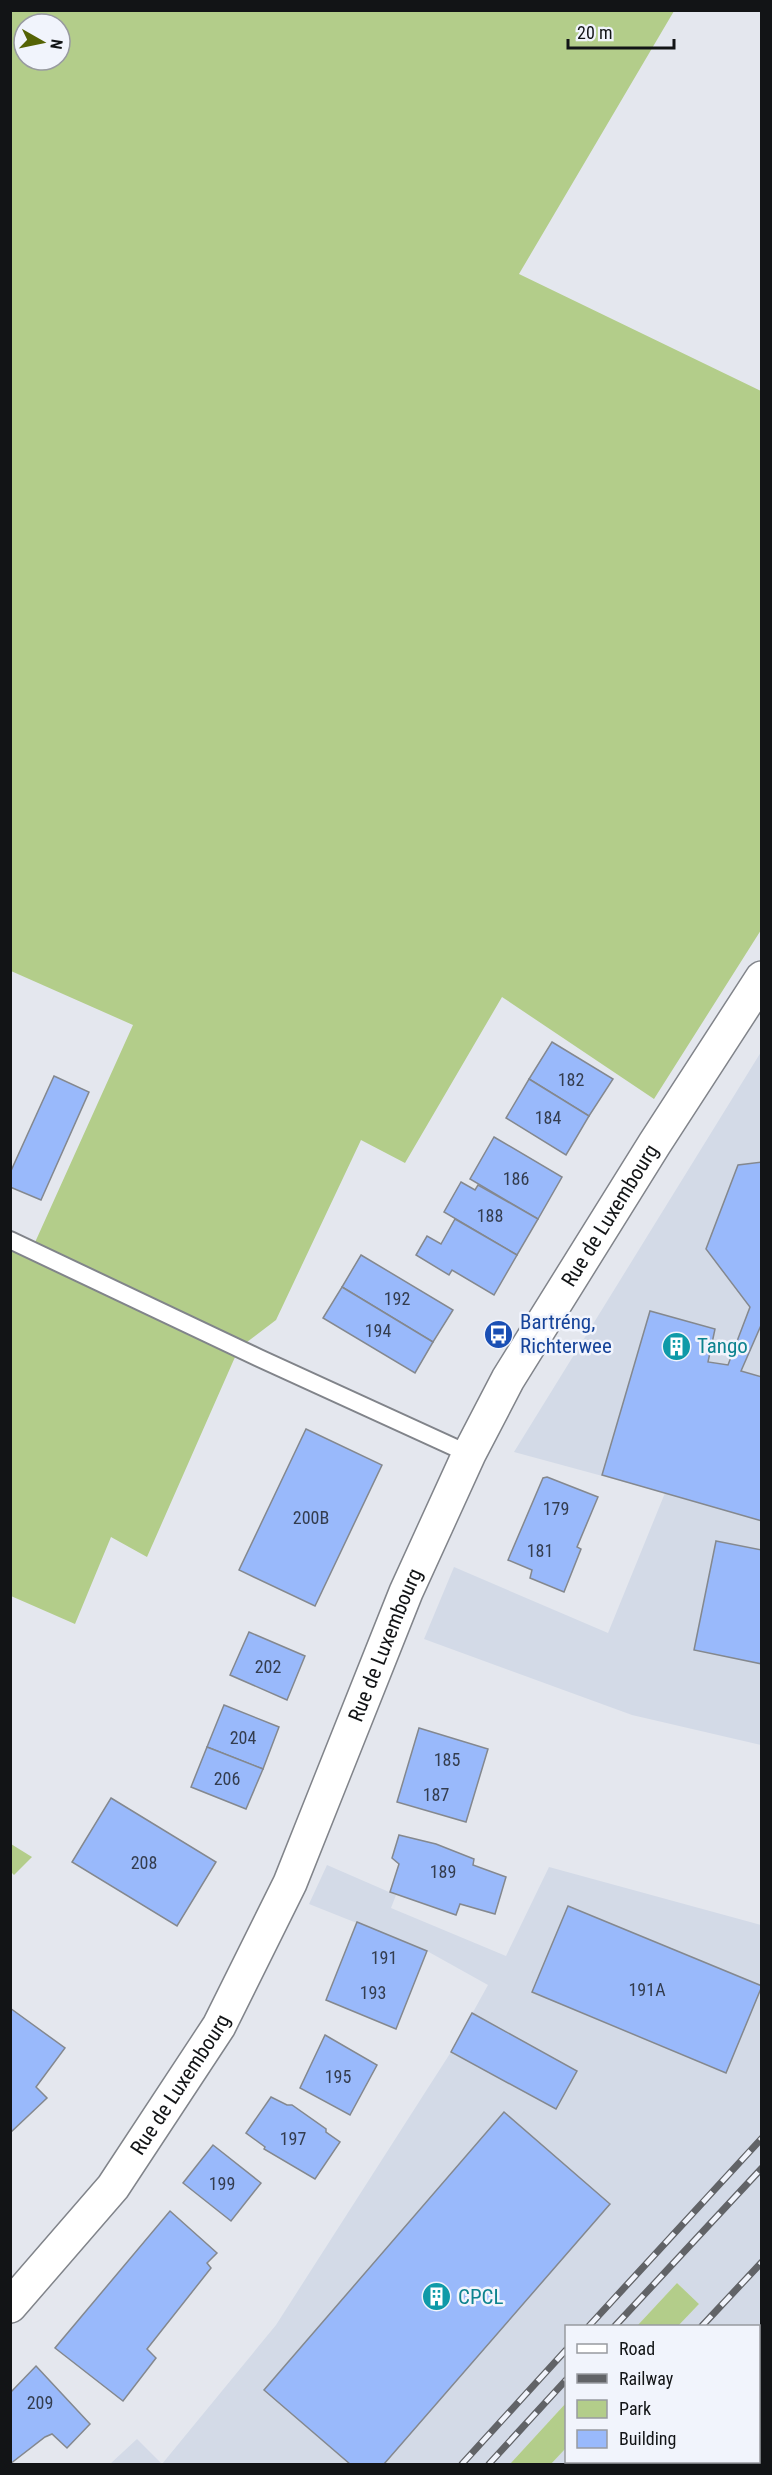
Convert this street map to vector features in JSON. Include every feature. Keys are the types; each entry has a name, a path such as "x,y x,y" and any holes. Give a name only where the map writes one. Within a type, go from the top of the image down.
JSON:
{"main road":[{"name":"Rue de Luxembourg","path":"10,2306 113,2187 219,2026 290,1883 406,1592 469,1454 508,1379 655,1143 762,978"}],"lane":[{"path":"10,1240 469,1454"}],"shaded area":[{"path":"761,1052 761,1745 632,1715 424,1639 454,1567 608,1633 665,1493 514,1452"},
{"path":"327,1865 396,1895 391,1908 506,1956 549,1867 761,1925 762,2332 760,2334 760,2325 679,2325 699,2304 677,2283 638,2325 565,2325 565,2404 510,2464 162,2464 276,2325 451,2052 488,1985 427,1951 309,1904"},
{"path":"760,2333 761,2464 659,2463 760,2463"},
{"path":"137,2439 162,2464 110,2464"},
{"path":"565,2449 565,2463 642,2463 640,2464 551,2464"}],"green space":[{"path":"11,11 674,11 519,274 761,391 761,930 654,1099 502,997 405,1163 361,1140 276,1320 239,1348 147,1557 111,1537 75,1624 11,1596 10,1240 32,1249 133,1025 11,971"},
{"path":"11,1844 32,1857 14,1875 11,1872"},
{"path":"677,2283 699,2304 679,2325 638,2325"},
{"path":"565,2404 565,2449 551,2464 510,2464"}],"building":[{"path":"552,1042 613,1079 589,1116 529,1079"},
{"path":"54,1076 89,1092 41,1200 10,1187 10,1173"},
{"path":"529,1079 589,1116 566,1155 506,1118"},
{"path":"494,1137 562,1177 538,1219 470,1179"},
{"name":"Tango","path":"762,1162 762,1323 741,1371 762,1377 762,1521 602,1475 650,1311 715,1329 708,1362 728,1365 750,1307 706,1249 738,1165"},
{"path":"461,1182 475,1190 478,1185 538,1219 517,1255 444,1212"},
{"path":"455,1219 517,1255 494,1295 452,1270 449,1275 416,1255 427,1236 441,1244"},
{"path":"361,1255 453,1310 433,1342 342,1287"},
{"path":"342,1287 433,1342 415,1373 323,1318"},
{"path":"306,1429 382,1465 315,1606 239,1570"},
{"path":"547,1477 598,1497 577,1547 581,1549 564,1592 530,1578 532,1570 508,1560 543,1478"},
{"path":"716,1541 762,1550 762,1664 694,1650"},
{"path":"249,1632 305,1656 287,1700 230,1675"},
{"path":"224,1705 279,1727 263,1769 207,1747"},
{"path":"419,1728 488,1749 466,1822 397,1802"},
{"path":"207,1747 263,1769 246,1809 191,1787"},
{"path":"111,1798 216,1862 177,1926 72,1862"},
{"path":"399,1835 436,1844 474,1859 473,1865 506,1877 495,1914 460,1904 456,1915 390,1892 399,1864 392,1858"},
{"path":"568,1906 762,1986 726,2073 532,1992"},
{"path":"357,1922 427,1951 396,2029 326,2000"},
{"path":"10,2008 65,2048 36,2087 47,2098 10,2133"},
{"path":"472,2013 577,2071 556,2109 451,2052"},
{"path":"325,2035 377,2065 350,2115 300,2088"},
{"path":"271,2097 292,2105 340,2142 315,2179 264,2149 265,2147 246,2133"},
{"name":"CPCL","path":"504,2112 610,2204 384,2464 350,2464 264,2390"},
{"path":"213,2145 261,2183 231,2221 183,2183"},
{"path":"170,2211 217,2253 207,2263 211,2268 147,2349 156,2358 123,2401 55,2348"},
{"path":"36,2366 90,2424 67,2448 52,2434 10,2464 10,2393"}],"railway":[{"path":"590,2325 762,2138"},
{"path":"616,2325 762,2168"},
{"path":"703,2325 762,2262"},
{"path":"462,2464 565,2351"},
{"path":"489,2464 565,2381"}],"place":[{"name":"Bartréng, Richterwee","path":"499,1334"},
{"name":"Tango","path":"676,1346"},
{"name":"CPCL","path":"437,2297"}]}
